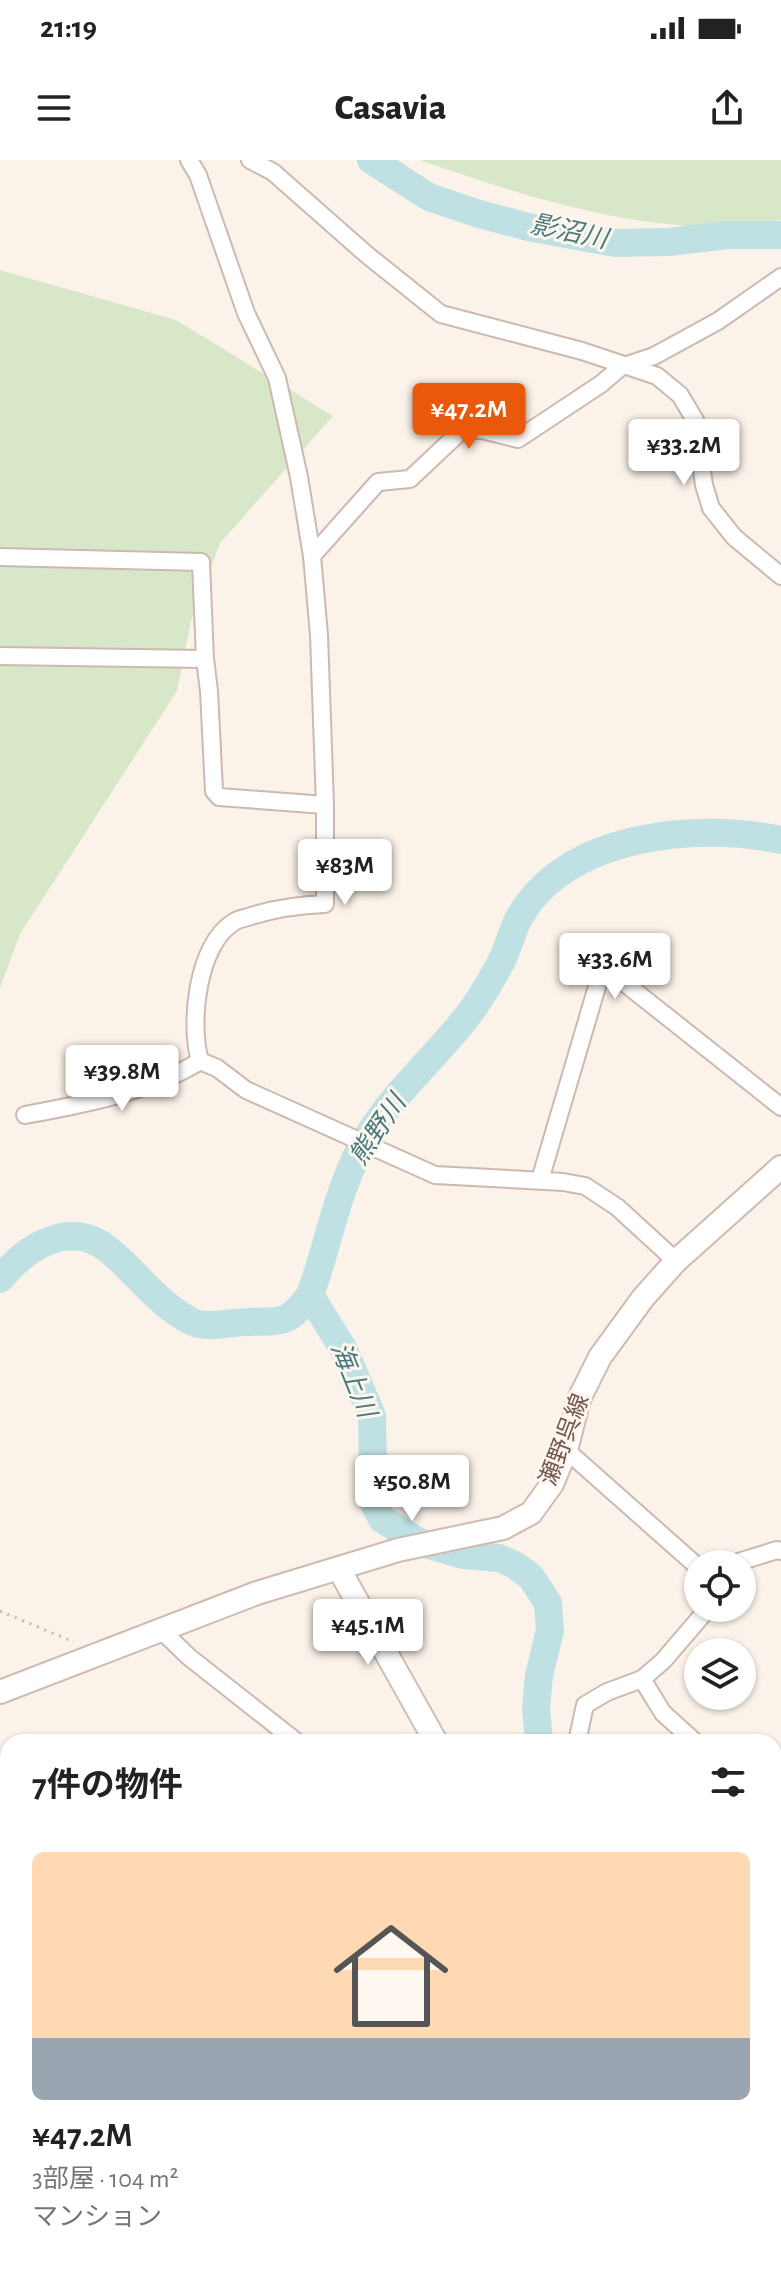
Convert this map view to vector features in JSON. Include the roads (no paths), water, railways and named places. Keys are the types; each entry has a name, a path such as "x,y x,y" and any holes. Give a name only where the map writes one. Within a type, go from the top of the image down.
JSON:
{"main road":[{"name":"瀬野呉線","path":"0,1692 257,1593 398,1550 503,1528 531,1513 552,1484 566,1450 579,1399 600,1357 643,1298 676,1261 781,1167"},
{"path":"339,1569 432,1734"}],"street":[{"path":"189,160 208,201 246,313 277,378 299,477 312,556 319,635 325,805 325,904 284,906 233,922 211,948 198,990 196,1049 200,1061 217,1068 246,1090 435,1175 540,1180 585,1186 617,1207 676,1261"},
{"path":"250,160 273,172 366,254 441,314 582,351 621,367 657,376 680,395 695,420 704,485 711,508 734,537 781,576"},
{"path":"312,556 378,482 410,479 462,430 482,430 518,439 601,384 621,367 654,356 718,321 781,277"},
{"path":"0,557 201,562 214,791 219,797 325,805"},
{"path":"0,656 205,659"},
{"path":"540,1180 601,973 617,977 781,1107"},
{"path":"25,1115 84,1105 182,1073 200,1061"},
{"path":"566,1450 684,1555"},
{"path":"756,1558 781,1551"},
{"path":"579,1734 585,1705 607,1692 642,1679 663,1661 696,1622"},
{"path":"160,1629 189,1657 287,1734"},
{"path":"642,1679 663,1713 686,1734"}],"waterway":[{"name":"影沼川","path":"371,160 429,197 476,213 528,227 615,243 669,242 727,235 781,235"},
{"name":"熊野川","path":"0,1279 36,1247 50,1240 80,1237 95,1241 110,1251 159,1299 193,1322 212,1325 277,1321 290,1316 310,1295 340,1196 365,1141 402,1090 472,1010 500,965 519,918 540,890 568,868 600,852 636,841 711,833 781,840"},
{"name":"海上川","path":"310,1295 344,1350 372,1416 373,1469 369,1494 382,1519 419,1542 463,1555 499,1558 515,1565 531,1577 548,1603 550,1630 539,1676 536,1708 538,1734"}]}
